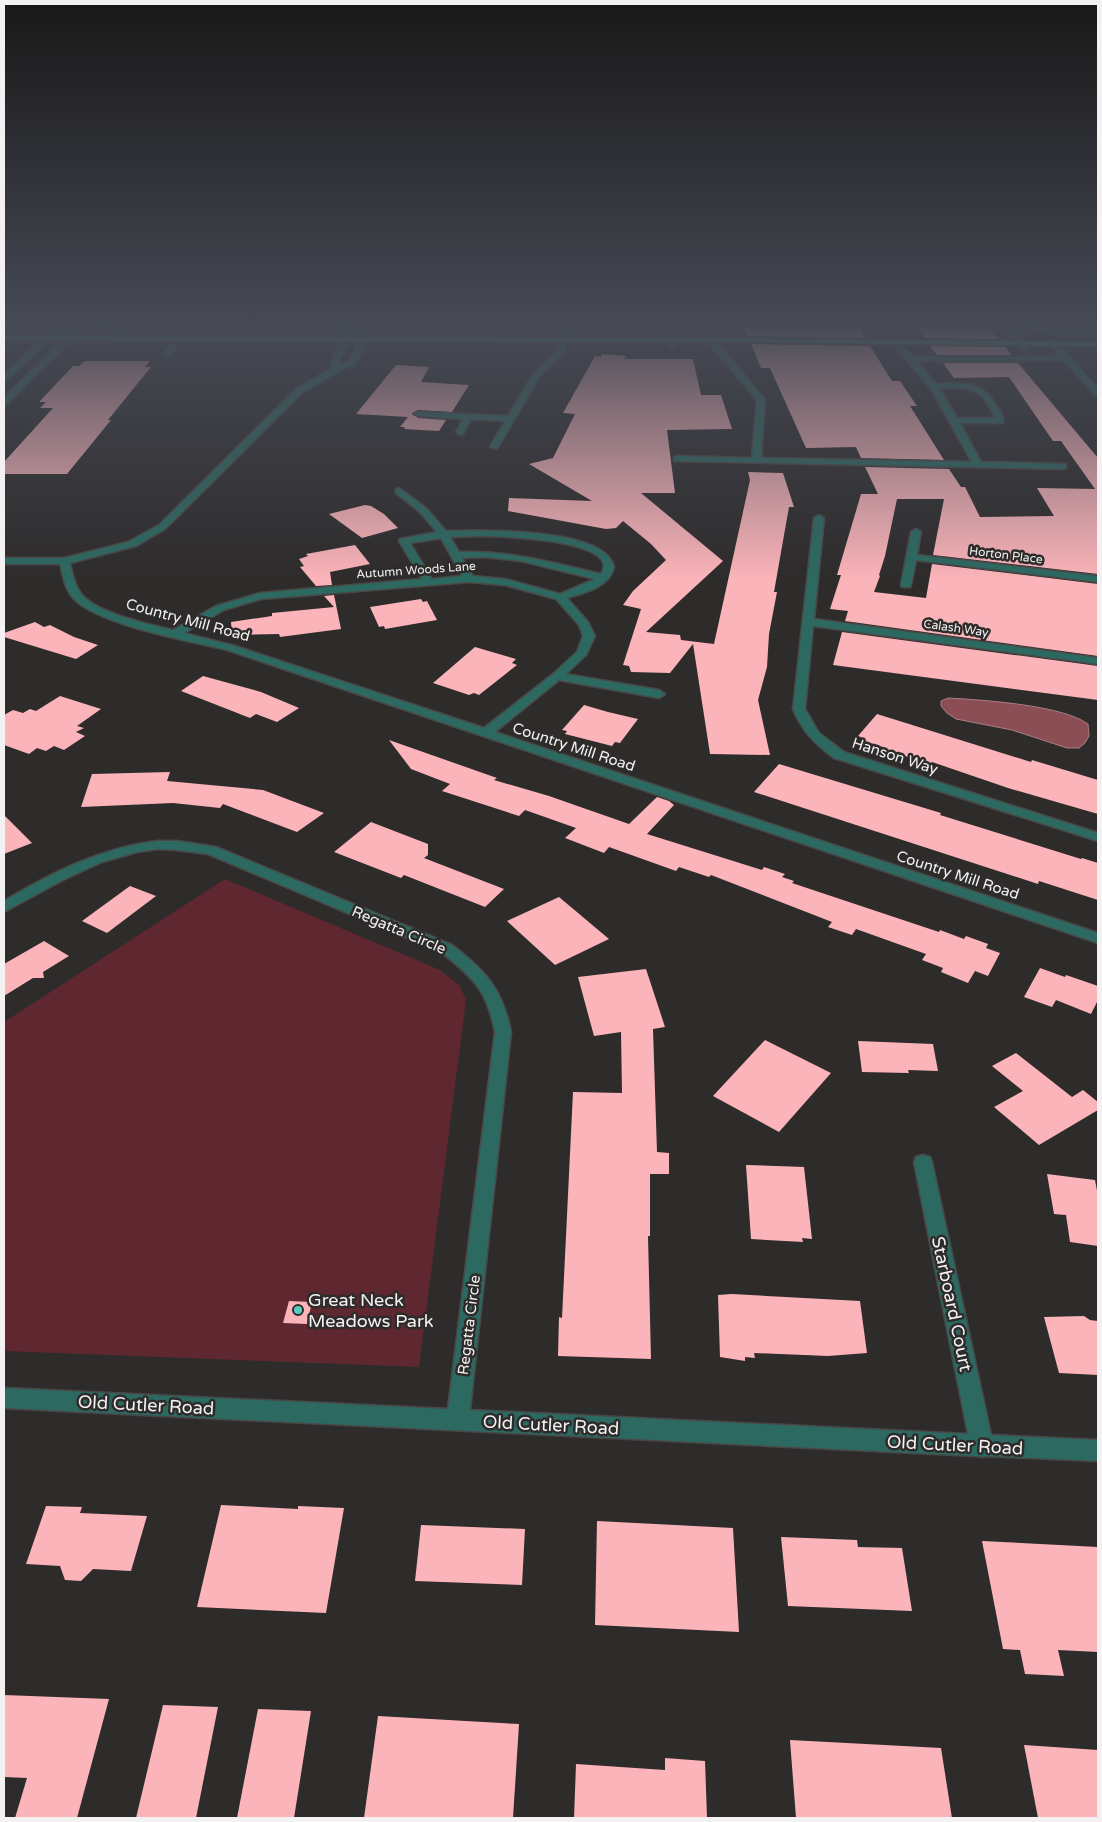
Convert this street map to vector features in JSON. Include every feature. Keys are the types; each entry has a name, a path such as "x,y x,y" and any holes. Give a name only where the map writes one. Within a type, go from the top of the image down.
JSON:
{"street":[{"path":"4,561 64,561 132,544 162,527 281,409"},
{"path":"494,447 517,409"},
{"path":"756,460 760,409"},
{"path":"948,409 978,464"},
{"path":"954,420 1000,421 995,409"},
{"path":"418,414 511,419"},
{"path":"460,432 468,416"},
{"path":"677,459 1064,466"},
{"path":"399,491 425,510 445,535 469,579"},
{"name":"Hanson Way","path":"819,518 799,709 804,724 817,739 839,755 1098,837"},
{"path":"906,585 916,532"},
{"path":"428,581 404,541 445,535 511,533 581,544 593,548 607,559 610,566 608,574 595,584 560,597 584,624 589,636 582,653 558,676 485,734"},
{"path":"456,555 505,556 603,578"},
{"name":"Horton Place","path":"912,557 1098,579"},
{"name":"Country Mill Road","path":"64,561 70,582 78,598 91,608 112,617 264,658 485,734 1098,938"},
{"name":"Autumn Woods Lane","path":"176,633 220,608 260,596 469,579 505,582 560,597"},
{"name":"Calash Way","path":"809,622 1098,661"},
{"path":"558,676 659,694"},
{"name":"Regatta Circle","path":"4,907 52,879 98,859 128,850 157,845 186,846 211,850 448,949 473,969 486,985 499,1009 503,1032 458,1420"},
{"name":"Starboard Court","path":"923,1162 982,1447"},
{"name":"Old Cutler Road","path":"4,1398 982,1447 1098,1451"}],"shaded area":[{"path":"948,698 1021,705 1060,712 1088,724 1089,736 1079,748 1067,748 1012,730 956,719 941,706 941,701"},
{"path":"225,879 440,970 460,986 466,1000 419,1367 4,1351 4,1022"}],"building":[{"path":"52,409 117,409 108,420 111,420 67,474 4,474 4,462"},
{"path":"360,409 454,409 452,412 418,410 412,413 418,418 446,420 439,431 404,429 405,427 400,427 408,417 356,414"},
{"path":"565,409 726,409 732,429 667,430 675,493 641,493 723,561 646,632 680,635 681,640 714,644 750,480 748,472 783,473 794,507 789,507 774,592 777,592 769,634 767,667 758,700 770,755 710,754 693,644 670,673 631,672 629,666 623,665 641,609 623,605 633,591 666,560 651,544 623,521 616,528 606,529 508,511 509,498 592,501 529,464 553,458 575,414 563,413"},
{"path":"788,409 912,409 944,460 861,458 856,447 806,448"},
{"path":"1031,409 1057,409 1098,458 1098,574 933,555 944,499 897,499 885,556 874,592 926,598 932,564 1098,584 1098,656 845,621 848,611 830,609 841,575 837,575 861,494 878,494 865,467 949,469 961,487 965,487 980,517 1054,516 1037,488 1095,489 1061,441 1053,441"},
{"path":"365,505 371,506 384,514 398,528 362,538 329,514"},
{"path":"355,545 370,564 330,572 332,585 316,586 300,567 304,566 299,559 308,556 306,554"},
{"path":"334,595 341,629 280,637 279,634 232,635 231,622 272,616 272,613 334,607 324,596"},
{"path":"421,599 423,602 427,601 437,620 385,629 384,626 379,627 370,607"},
{"path":"35,622 44,627 50,625 74,637 98,645 76,659 4,637 4,633"},
{"path":"842,632 1098,666 1098,700 833,665"},
{"path":"475,647 516,659 512,663 517,665 479,695 474,693 469,695 433,683"},
{"path":"203,676 261,692 299,708 277,722 256,714 250,718 181,691"},
{"path":"60,696 101,709 77,726 84,728 76,732 85,736 64,750 54,746 46,751 37,748 29,754 4,745 4,715 13,710 23,713 30,709 36,711"},
{"path":"584,705 638,719 620,743 615,742 612,746 565,734 567,731 562,730"},
{"path":"877,714 1031,762 1032,760 1098,780 1098,814 1008,788 932,762 931,764 882,749 883,747 861,740 863,738 858,736"},
{"path":"389,740 497,778 494,780 549,796 629,824 657,797 669,801 674,805 647,834 762,870 764,867 785,874 782,877 794,881 792,883 939,932 940,930 964,939 966,936 988,944 986,948 1000,953 988,976 975,971 968,983 941,972 943,968 922,960 926,954 856,929 852,935 828,927 832,922 711,875 709,877 679,867 676,871 609,847 604,853 565,838 576,828 525,810 519,816 442,791 450,784 411,769"},
{"path":"779,764 1098,863 1098,900 1039,881 1038,884 754,792"},
{"path":"170,772 167,781 263,790 324,813 297,832 223,804 220,808 173,803 81,807 92,774"},
{"path":"4,815 32,843 4,854"},
{"path":"371,822 428,844 428,855 424,858 504,889 485,907 404,875 401,878 334,852"},
{"path":"130,886 156,896 107,933 82,921"},
{"path":"559,897 609,939 555,965 507,921"},
{"path":"44,941 69,956 43,972 44,978 33,978 4,996 4,964"},
{"path":"1040,968 1098,986 1098,1000 1091,1014 1056,1000 1052,1007 1024,997"},
{"path":"646,969 665,1027 653,1029 657,1152 669,1153 669,1174 650,1174 650,1236 648,1236 651,1359 558,1356 559,1317 562,1318 573,1092 622,1093 621,1032 594,1036 578,977"},
{"path":"765,1040 831,1073 779,1132 713,1096"},
{"path":"858,1041 933,1044 938,1071 908,1070 909,1073 862,1072"},
{"path":"1016,1053 1072,1097 1083,1090 1098,1102 1098,1110 1039,1145 994,1107 1023,1091 992,1066"},
{"path":"746,1165 804,1167 812,1239 802,1238 803,1242 751,1239"},
{"path":"1047,1174 1095,1180 1098,1196 1098,1246 1070,1242 1066,1215 1054,1214"},
{"path":"732,1294 860,1301 867,1353 828,1356 754,1353 755,1358 745,1357 745,1361 720,1357 718,1295"},
{"name":"Great Neck Meadows Park","path":"289,1301 312,1302 307,1324 283,1323"},
{"path":"1084,1316 1090,1320 1098,1321 1098,1375 1059,1373 1044,1317"},
{"path":"221,1505 298,1509 298,1506 344,1508 326,1613 197,1607"},
{"path":"46,1506 82,1507 80,1513 147,1516 131,1571 93,1569 81,1581 65,1580 60,1566 26,1564"},
{"path":"597,1521 733,1528 739,1632 595,1625"},
{"path":"421,1525 525,1529 522,1585 415,1581"},
{"path":"781,1537 857,1540 858,1547 902,1548 912,1611 788,1606"},
{"path":"982,1541 1098,1547 1098,1652 1058,1650 1064,1676 1025,1674 1020,1650 1003,1649"},
{"path":"4,1695 109,1699 77,1818 15,1818 27,1778 4,1777"},
{"path":"163,1705 218,1707 196,1818 136,1818"},
{"path":"258,1709 311,1711 294,1818 237,1818"},
{"path":"378,1716 519,1724 513,1818 364,1818"},
{"path":"790,1740 941,1748 952,1818 796,1818"},
{"path":"1024,1745 1098,1750 1098,1818 1038,1818"},
{"path":"665,1758 705,1761 707,1818 574,1818 576,1764 665,1770"}],"place":[{"name":"Great Neck Meadows Park","path":"298,1310"}]}
